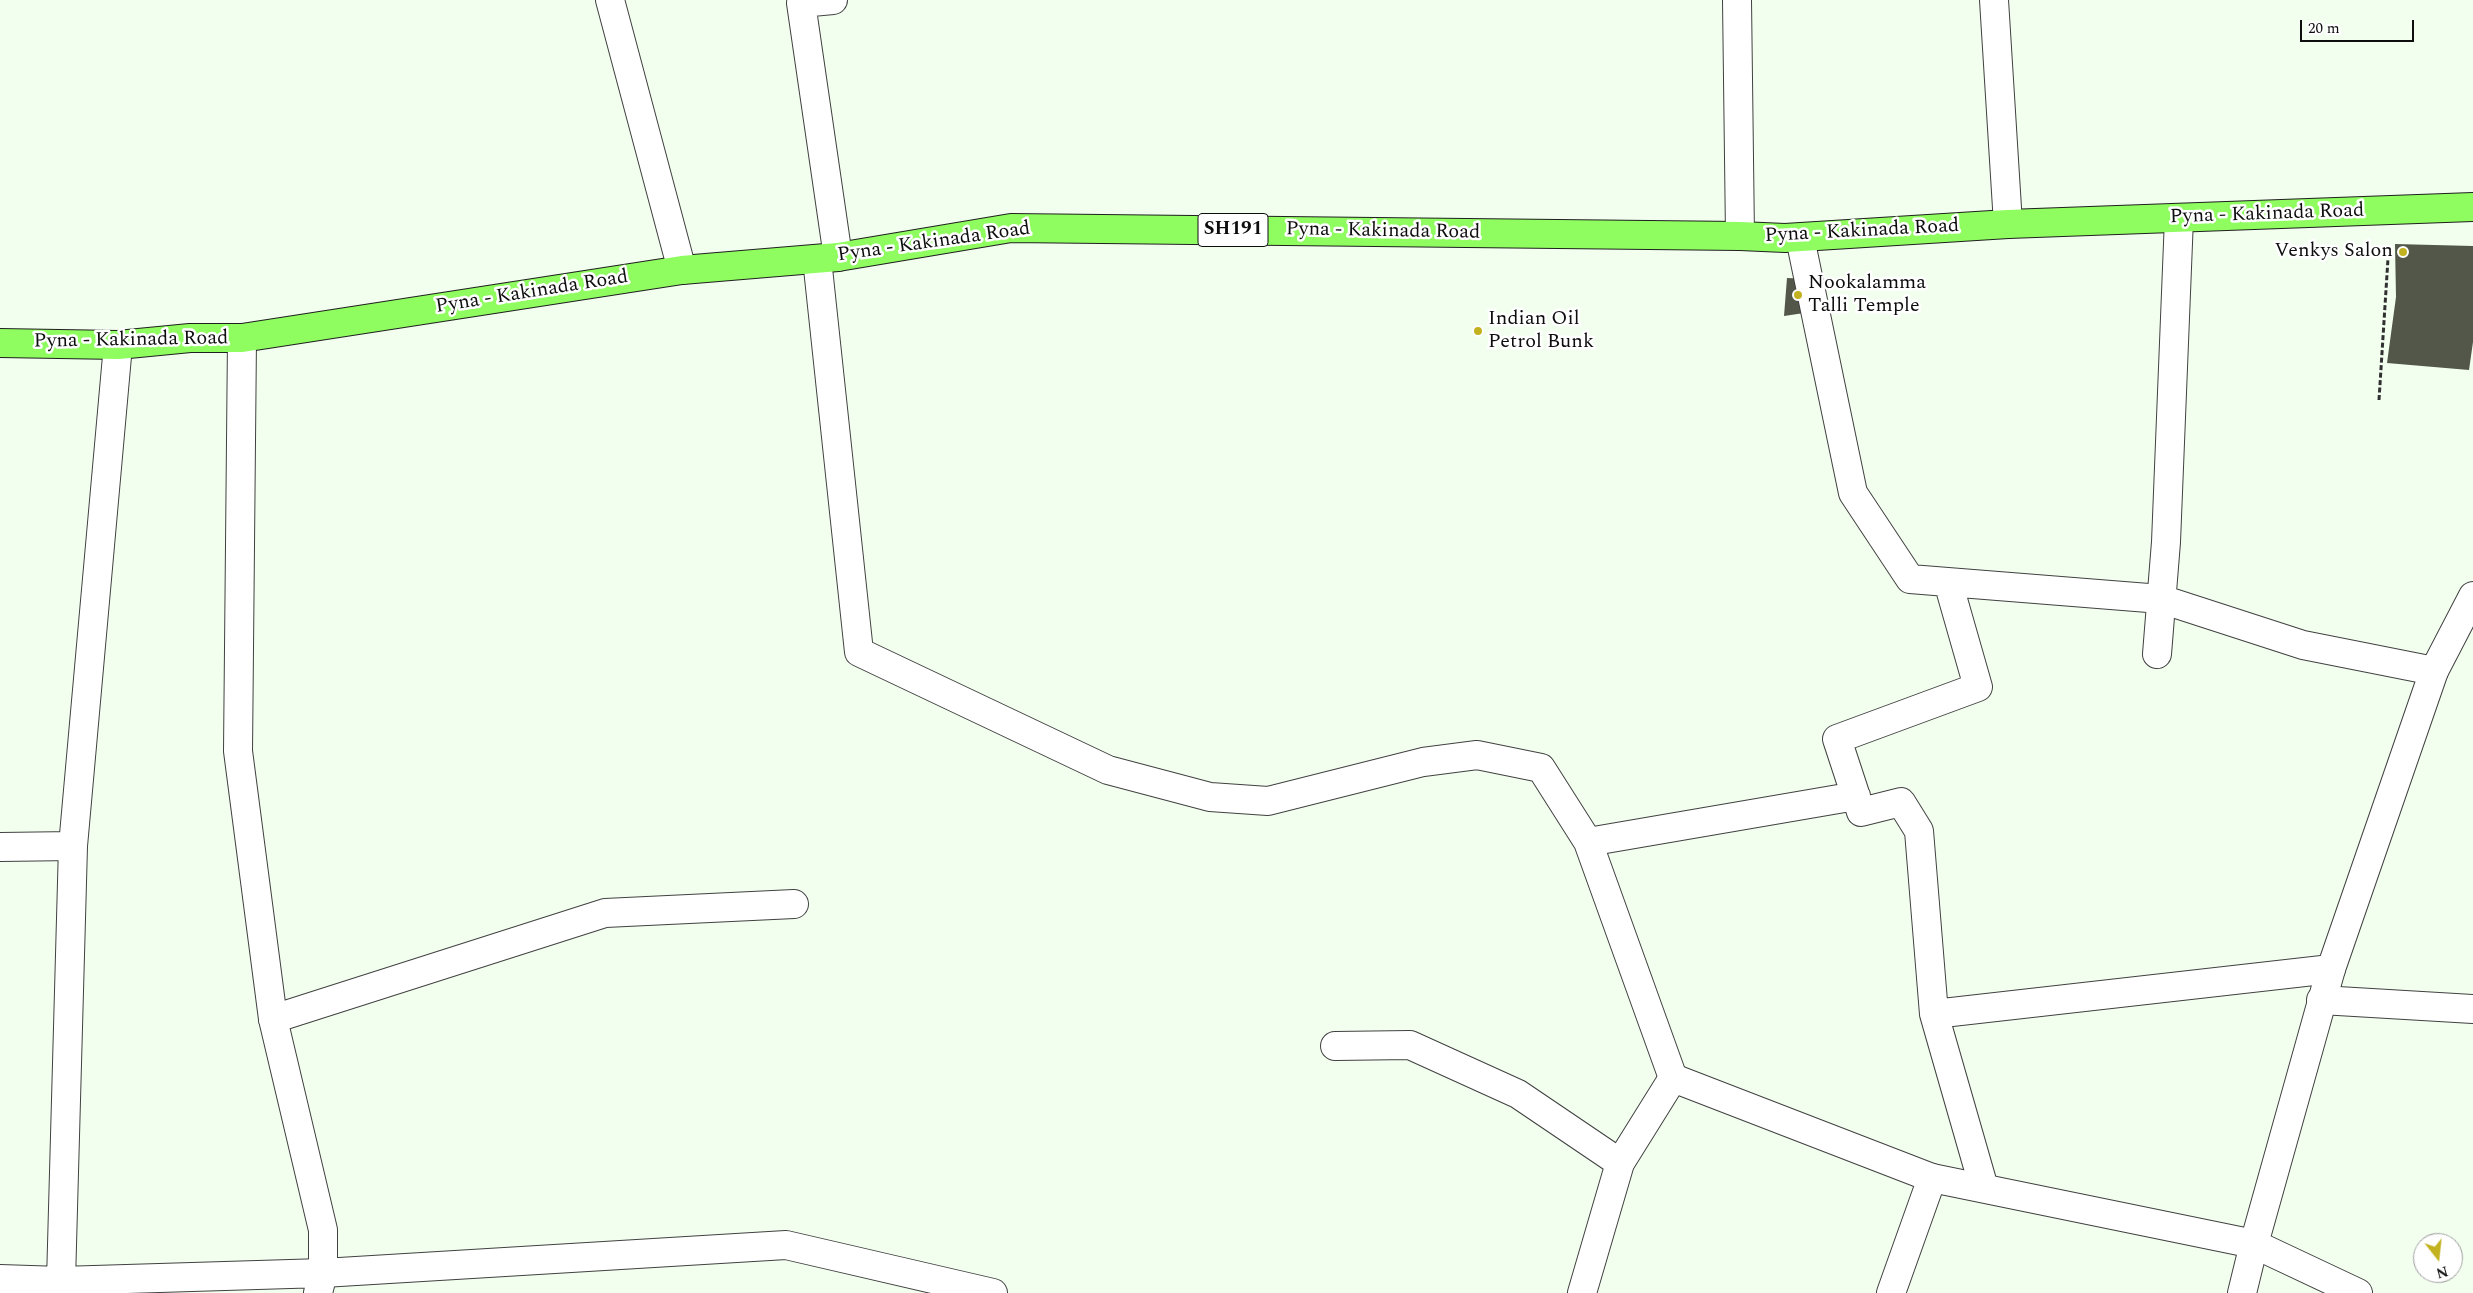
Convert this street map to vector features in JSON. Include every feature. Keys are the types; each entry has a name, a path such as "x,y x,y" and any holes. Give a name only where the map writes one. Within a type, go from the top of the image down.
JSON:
{"main road":[{"name":"Pyna - Kakinada Road","path":"0,343 118,345 190,338 242,338 682,270 828,258 1011,228 1800,238 2008,224 2473,207"}],"street":[{"path":"610,0 682,270"},
{"path":"833,0 801,2 828,258 859,652 1108,770 1210,797 1268,801 1423,762 1476,755 1541,768 1588,842 1672,1078 1932,1178 2254,1244 2358,1293"},
{"path":"1738,0 1740,236"},
{"path":"1994,0 2008,224"},
{"path":"2157,654 2166,532 2179,218"},
{"path":"1800,238 1853,493 1910,579 2161,599 2303,645 2434,671"},
{"path":"242,338 238,751 273,1019 323,1230 320,1283"},
{"path":"60,1281 74,846 118,345"},
{"path":"1948,582 1978,687 1837,739 1861,812 1901,802 1919,831 1934,1014 1984,1188"},
{"path":"2242,1293 2331,969 2434,671 2473,596"},
{"path":"1588,842 1856,796"},
{"path":"0,847 74,846"},
{"path":"273,1019 605,913 794,904"},
{"path":"1934,1014 2331,969"},
{"path":"2321,1000 2473,1009"},
{"path":"1335,1046 1410,1045 1518,1094 1620,1164"},
{"path":"1582,1293 1620,1164 1672,1078"},
{"path":"1892,1293 1932,1178"},
{"path":"0,1279 320,1283 786,1246 993,1293"}],"path":[{"path":"2379,400 2391,210"}],"building":[{"path":"2395,244 2473,246 2473,342 2469,370 2387,363 2396,297"},
{"name":"Nookalamma Talli Temple","path":"1787,278 1809,279 1811,312 1784,316"}],"place":[{"name":"Venkys Salon","path":"2403,252"},
{"name":"Nookalamma Talli Temple","path":"1798,295"},
{"name":"Indian Oil Petrol Bunk","path":"1478,331"}]}
